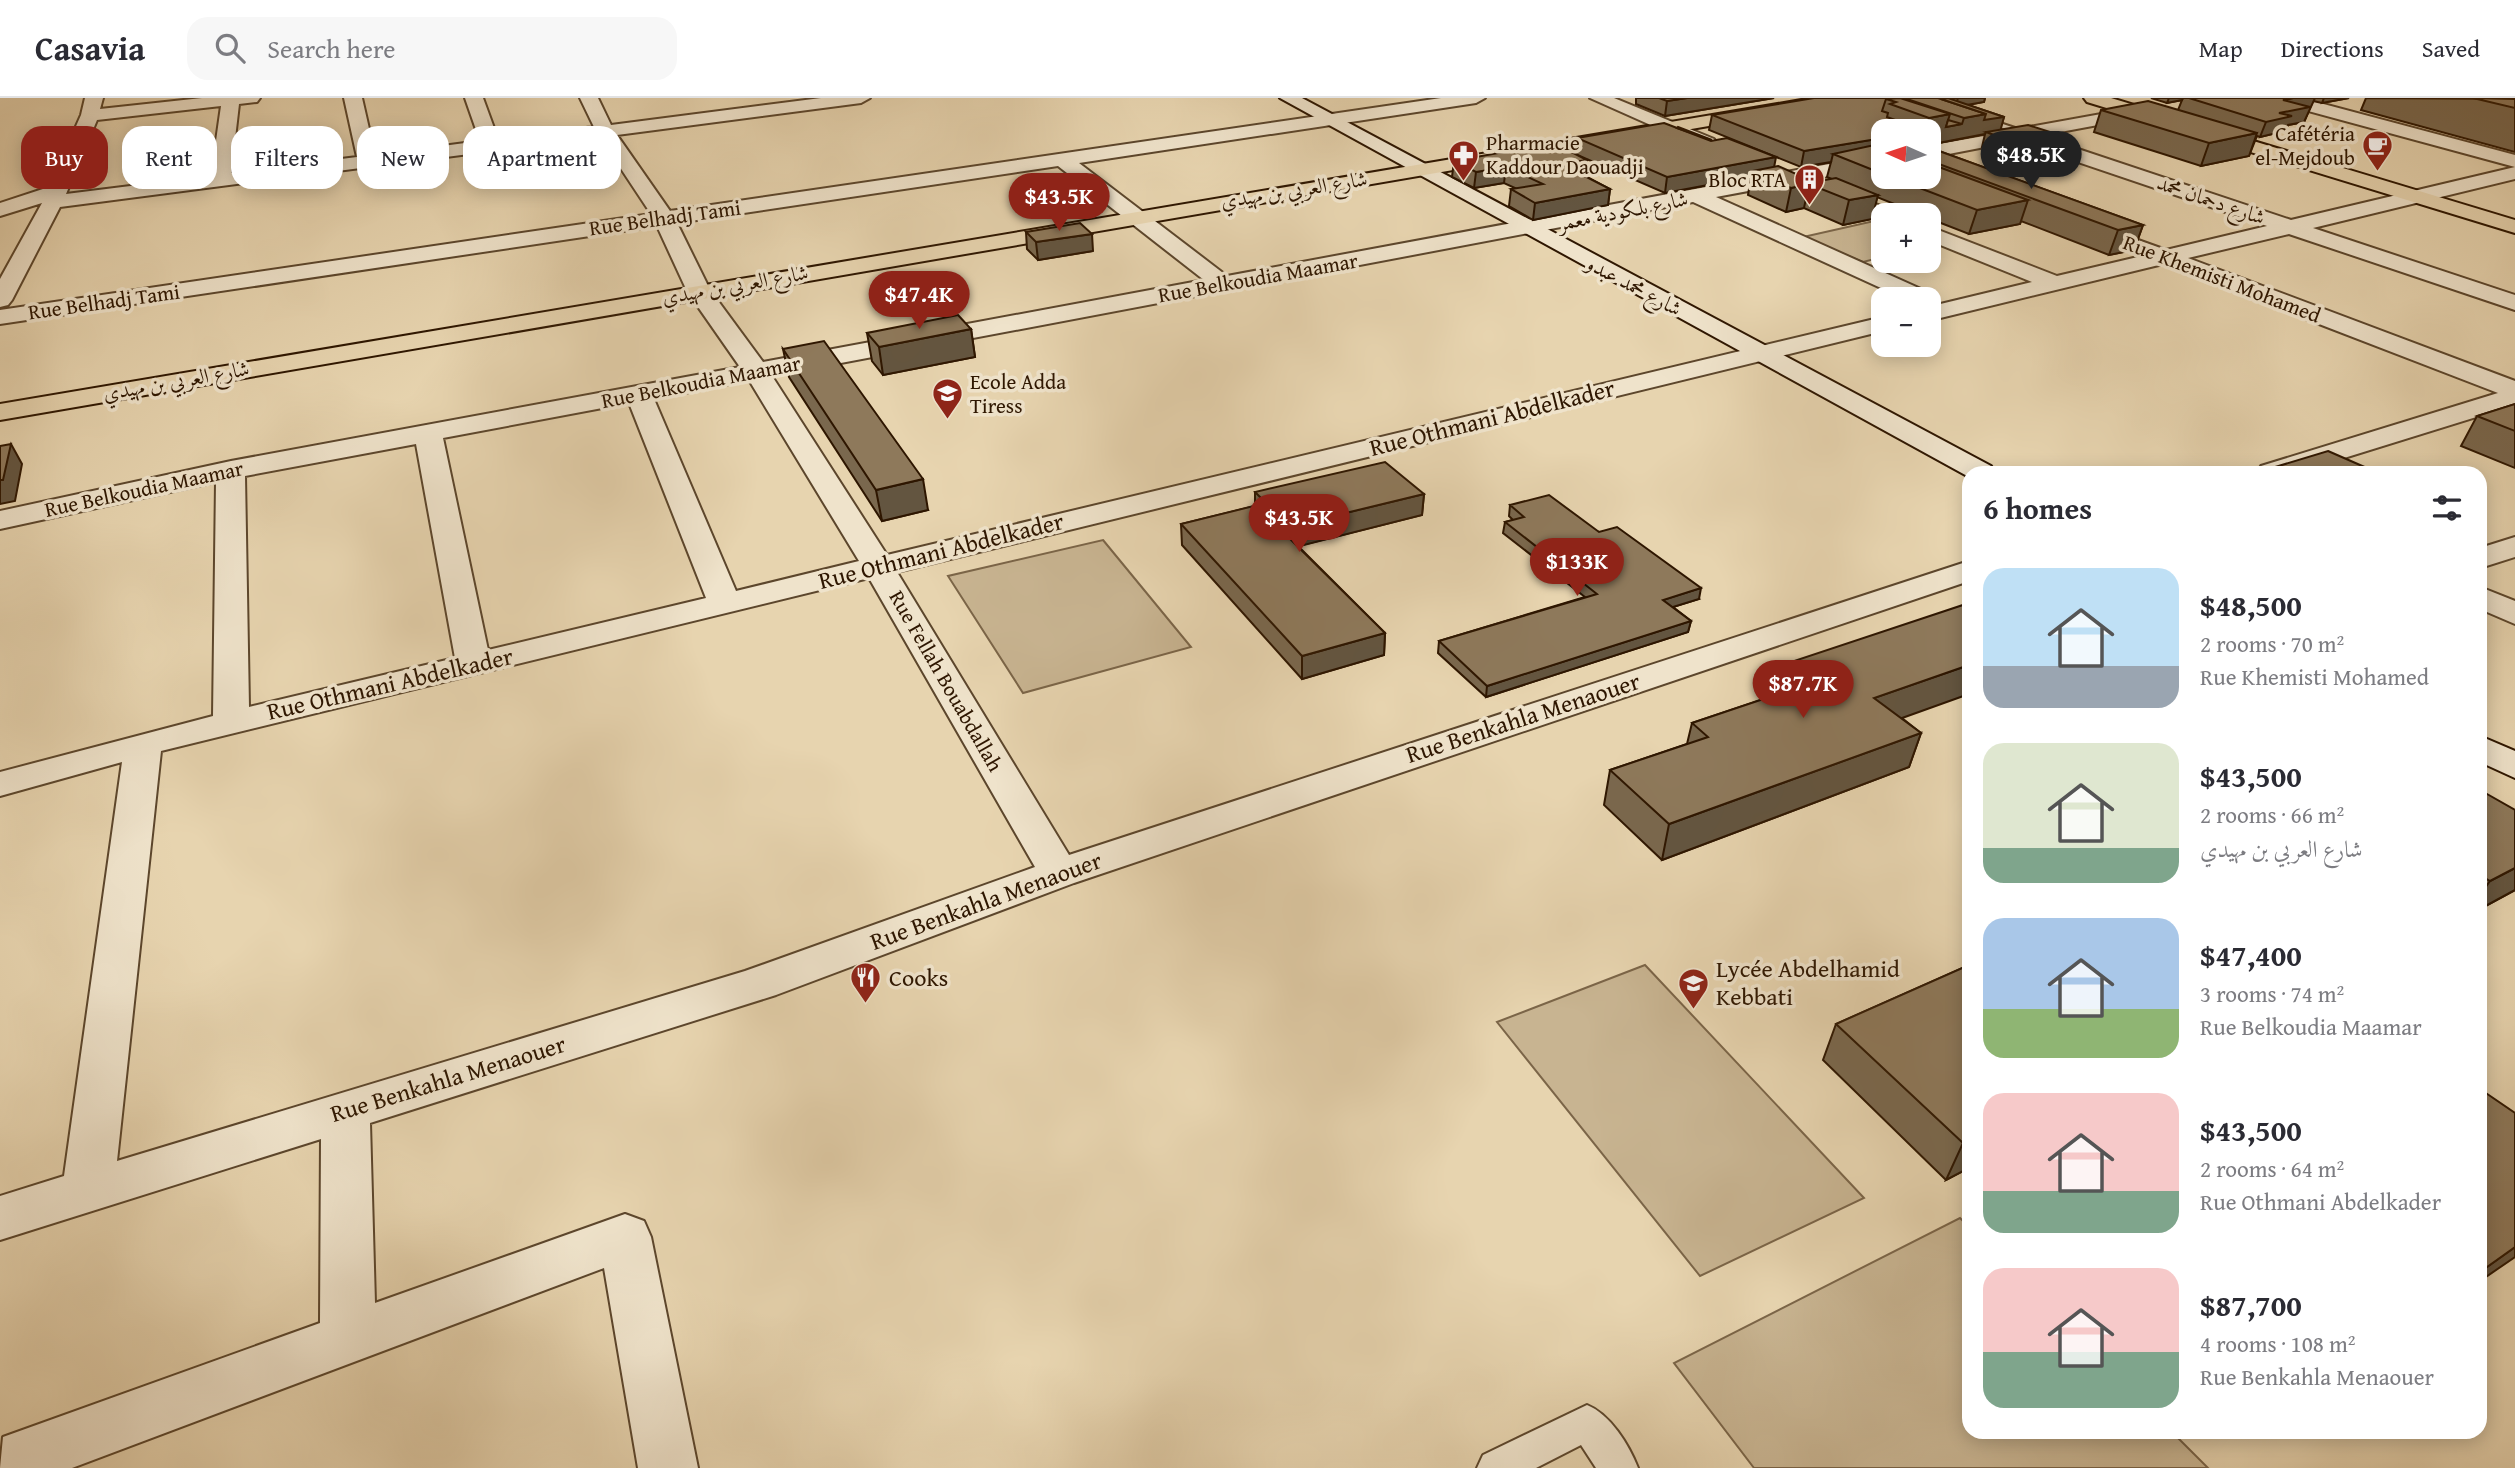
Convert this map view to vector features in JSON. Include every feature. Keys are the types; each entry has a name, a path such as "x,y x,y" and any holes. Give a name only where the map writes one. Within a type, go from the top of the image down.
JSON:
{"main road":[{"name":"شارع العربي بن مهيدي","path":"0,412 1135,216 1843,98"},
{"path":"2093,98 2515,226"},
{"path":"2140,112 2178,105"}],"street":[{"path":"0,300 54,197 92,106 251,98"},
{"path":"353,98 359,126"},
{"path":"474,98 484,126"},
{"name":"Rue Fellah Bouabdallah","path":"589,98 603,126"},
{"path":"621,129 861,98"},
{"name":"شارع محمد عبدو","path":"1289,98 1970,466"},
{"name":"Rue Belhadj Tami","path":"0,317 1476,98"},
{"path":"1599,98 1719,148"},
{"name":"شارع دحمان محمد","path":"1907,98 2515,303"},
{"path":"2281,98 2515,161"},
{"path":"220,180 231,100"},
{"path":"1941,149 2140,112"},
{"name":"Rue Fellah Bouabdallah","path":"621,155 664,218 699,291 757,372 878,566 1059,873"},
{"path":"1063,160 1223,284"},
{"path":"0,210 54,197 357,162"},
{"name":"شارع بلكودية معمر","path":"1528,229 1871,162"},
{"path":"1757,163 1871,209"},
{"path":"1941,304 2056,284 2515,173"},
{"path":"1699,197 1891,287"},
{"name":"Rue Khemisti Mohamed","path":"2060,218 2165,256 2515,393"},
{"name":"Rue Belkoudia Maamar","path":"0,520 231,470 1528,229"},
{"path":"1941,237 2056,284"},
{"name":"Rue Othmani Abdelkader","path":"0,784 143,744 1871,327"},
{"path":"2290,466 2515,393"},
{"path":"638,394 725,604"},
{"path":"428,433 473,664"},
{"path":"230,723 231,470"},
{"path":"2487,556 2515,546"},
{"name":"Rue Benkahla Menaouer","path":"0,1218 760,983 1059,873 1962,572"},
{"path":"2487,600 2515,614"},
{"path":"88,1191 143,744"},
{"path":"2487,751 2515,766"},
{"path":"345,1111 348,1339"},
{"path":"22,1468 24,1457 625,1237 668,1468"}],"lane":[{"path":"1496,1468 1587,1423 1619,1468"}],"shaded area":[{"path":"1871,222 1871,260 1863,262 1803,237"},
{"path":"1103,540 1191,647 1023,693 948,576"},
{"path":"1645,965 1864,1198 1700,1276 1497,1022"},
{"path":"1960,1218 1962,1439 2179,1439 2208,1468 1754,1468 1674,1363"}],"building":[{"path":"1659,98 1687,98 1667,101"},
{"path":"1814,98 1888,98 1882,111 1892,119 1871,119 1871,140 1804,151 1712,115"},
{"path":"1900,98 1950,114 1929,118 1890,104 1896,102 1886,99"},
{"path":"1904,98 1938,98 1986,114 1964,118"},
{"path":"1948,98 2004,117 1984,120 1986,114 1941,99"},
{"path":"2189,98 2293,98 2283,100 2310,107 2279,113 2292,116 2266,122"},
{"path":"2473,98 2515,99 2515,108"},
{"path":"2148,101 2257,133 2209,143 2101,110"},
{"path":"1948,120 1962,124 1946,127"},
{"path":"1664,123 1711,141 1727,138 1776,157 1667,177 1577,138"},
{"path":"2028,125 2072,139 2027,147 1986,132"},
{"path":"1554,143 1587,160 1561,164 1610,189 1535,203 1511,189 1543,184 1506,167 1476,172 1454,161"},
{"path":"1871,146 1871,169 1833,154"},
{"path":"1941,152 2143,225 2118,230 1941,165"},
{"path":"1778,166 1814,182 1836,178 1878,195 1849,200 1809,184 1791,188 1752,171"},
{"path":"1941,168 2028,200 1977,210 1922,189 1941,189"},
{"path":"1080,223 1092,234 1036,242 1026,232"},
{"path":"958,315 971,329 879,347 867,333"},
{"path":"824,341 923,479 876,490 783,349"},
{"path":"2515,404 2515,431 2477,416"},
{"path":"11,444 3,480 0,480 0,446"},
{"path":"2328,451 2362,466 2279,466"},
{"path":"1385,462 1424,494 1292,526 1287,521 1277,526 1385,633 1302,656 1181,524 1266,503 1255,492"},
{"path":"1549,495 1599,532 1617,527 1701,588 1663,600 1691,621 1487,686 1439,641 1597,594 1505,522 1524,517 1510,505"},
{"path":"1962,605 1962,667 1874,698 1921,733 1669,824 1610,770 1708,737 1692,723 1814,682 1788,663"},
{"path":"2487,794 2515,810 2515,868 2490,881 2487,879"},
{"path":"1962,968 1962,1142 1836,1024"},
{"path":"2487,1094 2515,1113 2515,1247 2487,1267"}],"place":[{"name":"Cafétéria el-Mejdoub","path":"2378,173"},
{"name":"Pharmacie Kaddour Daouadji","path":"1463,182"},
{"name":"Bloc RTA","path":"1809,207"},
{"name":"Ecole Adda Tiress","path":"947,421"},
{"name":"Cooks","path":"866,1005"},
{"name":"Lycée Abdelhamid Kebbati","path":"1693,1010"}]}
